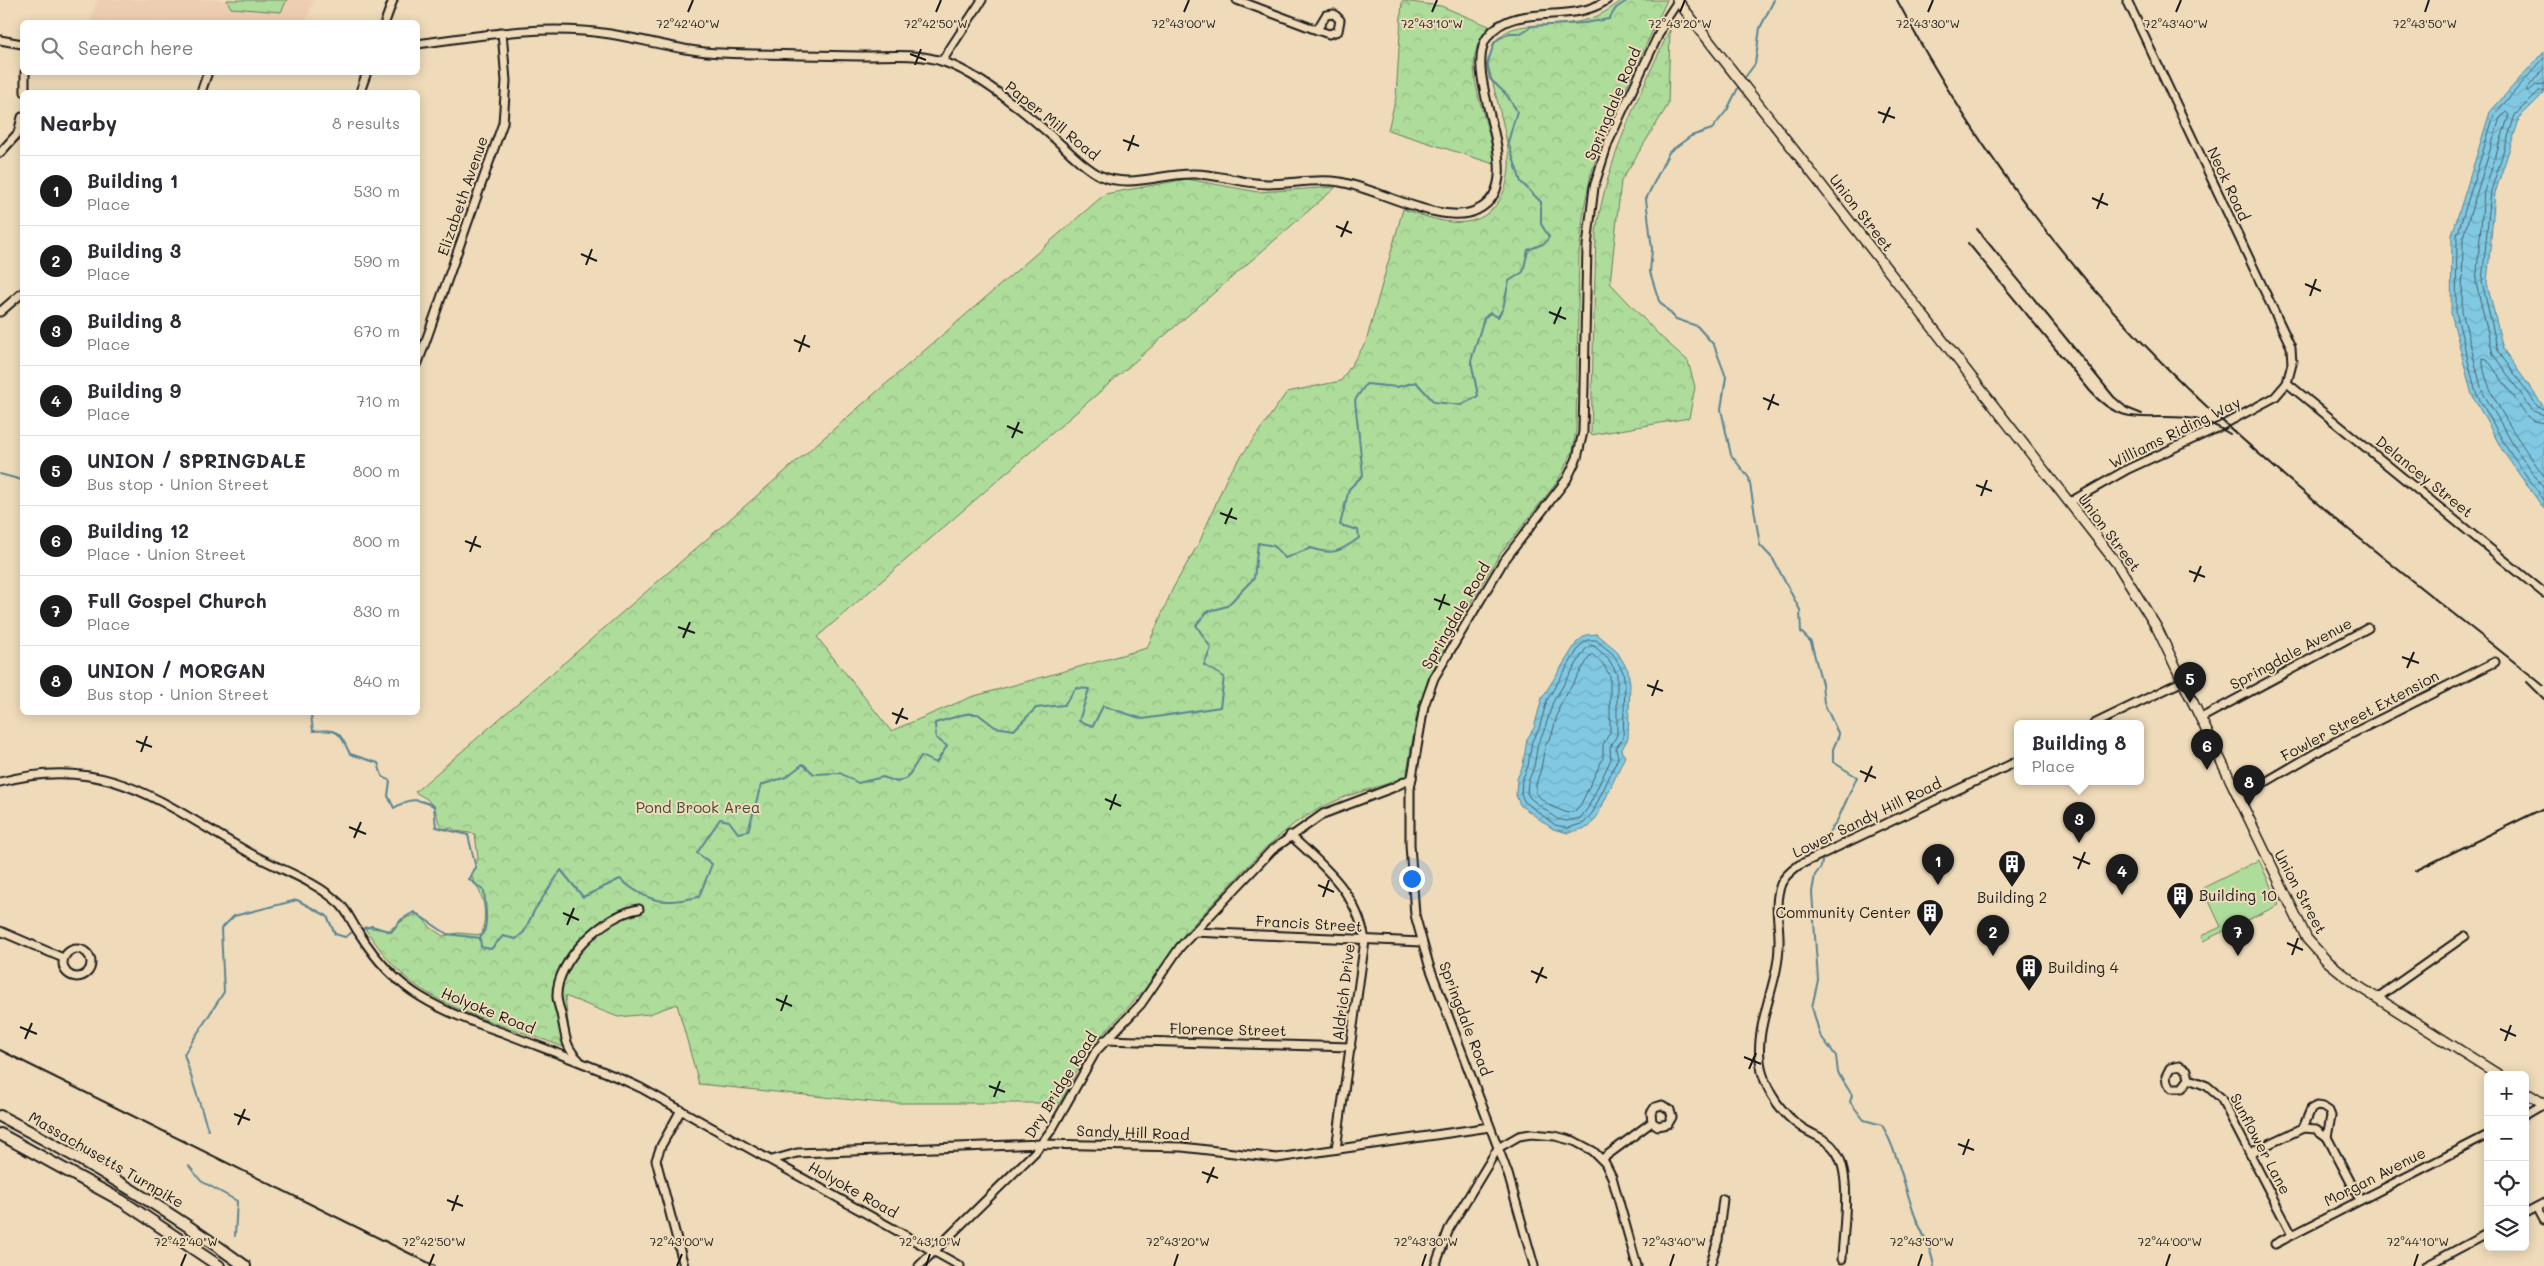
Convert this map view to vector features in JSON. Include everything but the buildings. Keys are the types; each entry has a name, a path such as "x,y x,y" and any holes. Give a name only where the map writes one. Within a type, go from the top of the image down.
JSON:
{"highway":[{"name":"Massachusetts Turnpike","path":"0,1116 125,1185 189,1226 244,1266"},
{"name":"Massachusetts Turnpike","path":"0,1134 122,1201 219,1266"}],"main road":[{"name":"Union Street","path":"1678,0 2118,565 2140,599 2183,681 2307,939 2333,967 2377,998 2492,1071"},
{"path":"2529,1095 2544,1104"}],"street":[{"path":"386,20 393,0"},
{"path":"942,61 982,0"},
{"path":"1237,0 1317,30"},
{"name":"Paper Mill Road","path":"420,44 502,32 556,30 608,34 716,53 906,57 942,61 964,72 1022,110 1083,164 1110,179 1127,182 1186,174 1267,184 1338,182 1369,189 1412,205 1449,214 1462,214 1477,211 1487,204 1494,192 1499,175 1496,138 1480,69 1480,54 1487,37 1500,24 1518,17 1570,14 1590,10 1607,0"},
{"name":"Springdale Road","path":"1534,1266 1508,1174 1422,942 1413,892 1409,817 1412,778 1424,706 1434,678 1503,562 1530,523 1562,486 1577,458 1582,432 1587,246 1594,187 1608,143 1621,114 1665,20 1678,0"},
{"name":"Neck Road","path":"2126,0 2291,347 2292,364 2287,383"},
{"name":"Elizabeth Avenue","path":"420,357 504,121 506,74 502,32"},
{"path":"0,40 20,44"},
{"path":"24,90 25,75"},
{"path":"202,90 207,75"},
{"path":"361,90 366,75"},
{"path":"0,153 18,133 20,125"},
{"path":"0,312 20,295"},
{"name":"Williams Riding Way","path":"2070,502 2128,469 2257,408 2274,397 2287,383"},
{"name":"Delancey Street","path":"2287,383 2544,593"},
{"name":"Springdale Avenue","path":"2201,718 2368,628"},
{"name":"Fowler Street Extension","path":"2238,798 2331,744 2495,662"},
{"path":"2102,720 2183,681"},
{"name":"Lower Sandy Hill Road","path":"1842,1259 1845,1174 1836,1150 1826,1141 1801,1127 1781,1108 1769,1091 1762,1070 1762,1024 1777,970 1779,946 1778,895 1782,882 1792,870 1800,865 2014,763"},
{"name":"Holyoke Road","path":"0,782 33,774 72,773 102,777 128,785 157,799 247,852 322,890 340,904 357,930 394,976 425,1000 468,1020 582,1062 641,1088 960,1266"},
{"name":"Dry Bridge Road","path":"919,1266 1018,1170 1041,1144 1104,1040 1141,1004 1180,947 1272,850 1290,835 1323,814 1392,788 1412,778"},
{"name":"Aldrich Drive","path":"1290,835 1319,859 1346,891 1356,910 1365,940 1336,1149"},
{"path":"582,1062 568,1050 557,996 561,974 574,952 597,931 625,911 639,909"},
{"path":"0,931 63,958"},
{"name":"Francis Street","path":"1194,932 1422,942"},
{"path":"2377,998 2465,936"},
{"path":"71,950 82,950 90,959 90,967 83,976 70,976 64,970 63,958 71,950"},
{"name":"Florence Street","path":"1104,1040 1351,1047"},
{"name":"Sunflower Lane","path":"2189,1079 2211,1088 2221,1098 2292,1235"},
{"path":"2529,1113 2544,1104"},
{"path":"2303,1128 2311,1109 2317,1106 2323,1107 2331,1116 2327,1137"},
{"path":"681,1110 656,1160 684,1266"},
{"path":"1602,1159 1652,1122"},
{"name":"Sandy Hill Road","path":"772,1160 797,1153 1041,1144 1182,1147 1262,1158 1490,1126"},
{"path":"2250,1153 2303,1128 2316,1129 2327,1137 2360,1200"},
{"path":"1435,1266 1452,1224 1498,1148 1519,1136 1547,1135 1574,1141 1602,1159 1612,1178 1637,1266"},
{"name":"Morgan Avenue","path":"2275,1244 2484,1137"},
{"path":"1710,1266 1718,1240 1724,1199"},
{"path":"2529,1211 2544,1203"},
{"path":"2537,1207 2544,1220"},
{"path":"2426,1266 2484,1235"}],"shaded area":[{"path":"97,0 314,0 307,20 91,20"}],"green space":[{"path":"227,0 287,0 281,12 231,8"},
{"name":"Pond Brook Area","path":"1622,0 1667,0 1604,135 1591,174 1584,208 1579,255 1576,430 1573,450 1558,481 1500,554 1460,620 1428,679 1416,719 1406,778 1347,796 1322,807 1295,823 1264,849 1185,933 1145,989 1087,1051 1060,1103 882,1103 699,1084 677,1004 649,1014 618,1017 565,996 571,1050 483,1019 440,1000 420,989 403,975 378,946 364,927 389,930 408,917 419,914 431,928 443,936 458,933 482,935 484,904 471,876 478,858 475,834 456,831 452,828 441,829 435,809 427,799 415,792 1105,194 1187,179 1258,192 1336,187 817,637 891,731 971,697 1147,648 1173,588 1200,541 1228,475 1287,392 1341,381 1366,342 1403,209 1426,217 1459,223 1478,219 1488,213 1502,195 1509,172 1508,148 1488,65 1492,49 1499,38 1507,31 1518,28 1585,20 1610,9"},
{"path":"1402,1 1441,6 1489,26 1479,42 1475,58 1475,75 1492,147 1494,164 1388,130 1396,97"},
{"path":"1670,29 1668,105 1621,181 1610,283 1660,336 1688,361 1695,387 1689,418 1591,435 1596,233 1601,205 1616,153"},
{"path":"2259,860 2279,905 2203,941 2201,936 2221,927 2203,888"}],"water":[{"path":"2544,51 2544,93 2520,117 2495,193 2487,283 2503,349 2544,407 2544,509 2504,453 2472,395 2451,313 2452,235 2490,112"},
{"path":"1597,634 1616,650 1628,670 1630,684 1628,738 1621,751 1625,756 1598,815 1589,827 1568,833 1553,829 1520,805 1516,795 1517,779 1523,765 1527,739 1534,728 1542,698 1577,642 1586,635"}],"waterway":[{"path":"359,930 372,926 391,932 402,919 414,912 447,934 480,938 481,947 491,949 503,936 516,939 524,932 534,911 561,870 583,897 620,879 648,898 675,901 699,897 712,864 697,853 720,819 729,821 738,833 748,831 761,785 786,777 803,764 814,774 840,773 858,783 883,777 897,782 907,778 921,756 936,763 947,746 936,738 935,723 965,714 978,714 995,727 1014,730 1036,708 1064,705 1076,688 1089,689 1079,721 1093,726 1103,706 1143,719 1220,707 1224,677 1204,665 1211,648 1196,625 1207,612 1227,606 1254,578 1258,543 1274,546 1285,558 1311,548 1325,552 1336,551 1359,538 1358,530 1340,525 1349,489 1363,475 1355,400 1366,384 1397,387 1416,382 1434,402 1461,405 1478,396 1471,361 1484,318 1490,313 1498,317 1503,308 1509,281 1523,272 1528,250 1545,243 1549,237 1541,224 1541,202 1521,182 1508,142 1517,111 1506,94 1490,79 1487,65 1494,43 1510,33 1521,33 1532,26 1584,23 1609,19 1616,8 1628,0"},
{"path":"1743,80 1755,64 1760,28 1774,0"},
{"path":"1740,84 1727,110 1712,129 1691,136 1669,152 1646,199 1652,249 1650,272 1659,301 1676,319 1697,326 1714,345 1726,377 1721,409 1731,455 1749,478 1760,545 1773,559 1800,610 1801,632 1811,642 1822,684 1824,703 1839,735 1833,749 1833,762 1857,777 1838,819 1827,835 1824,849"},
{"path":"0,474 20,479"},
{"path":"311,715 313,731 333,731 343,740 350,754 378,763 382,776 390,781 388,796 394,808 414,800 428,803 434,806 436,827 468,835 476,868 469,879 484,891 486,922 480,938"},
{"path":"1823,856 1821,867 1815,875 1812,892 1818,980 1812,1007 1820,1035 1836,1056 1838,1073 1852,1095 1850,1102 1864,1120 1882,1125 1888,1136 1915,1216 1931,1253 1934,1266"},
{"path":"208,1130 184,1054 224,992 221,929 234,916 297,900 327,916 335,934 345,937 354,931"},
{"path":"189,1166 201,1181 237,1201 235,1236"}],"railway":[{"path":"1897,0 1925,51 1986,149 2055,242 2131,330 2215,414 2306,495 2544,686"},
{"path":"1977,229 2114,397 2127,408 2142,414"},
{"path":"1968,243 2090,391 2103,403 2115,411 2127,415 2139,417 2180,417 2199,420 2230,434"},
{"path":"2527,682 2544,699"},
{"path":"2415,871 2544,808"},
{"path":"0,1050 435,1266"}],"place":[{"name":"UNION / SPRINGDALE","path":"2190,703"},
{"name":"Building 12","path":"2207,770"},
{"name":"UNION / MORGAN","path":"2249,806"},
{"name":"Building 8","path":"2079,843"},
{"name":"Building 1","path":"1938,885"},
{"name":"Building 2","path":"2012,888"},
{"name":"Building 9","path":"2122,895"},
{"name":"Building 10","path":"2180,920"},
{"name":"Community Center","path":"1930,937"},
{"name":"Building 3","path":"1993,956"},
{"name":"Full Gospel Church","path":"2238,956"},
{"name":"Building 4","path":"2029,992"}]}
